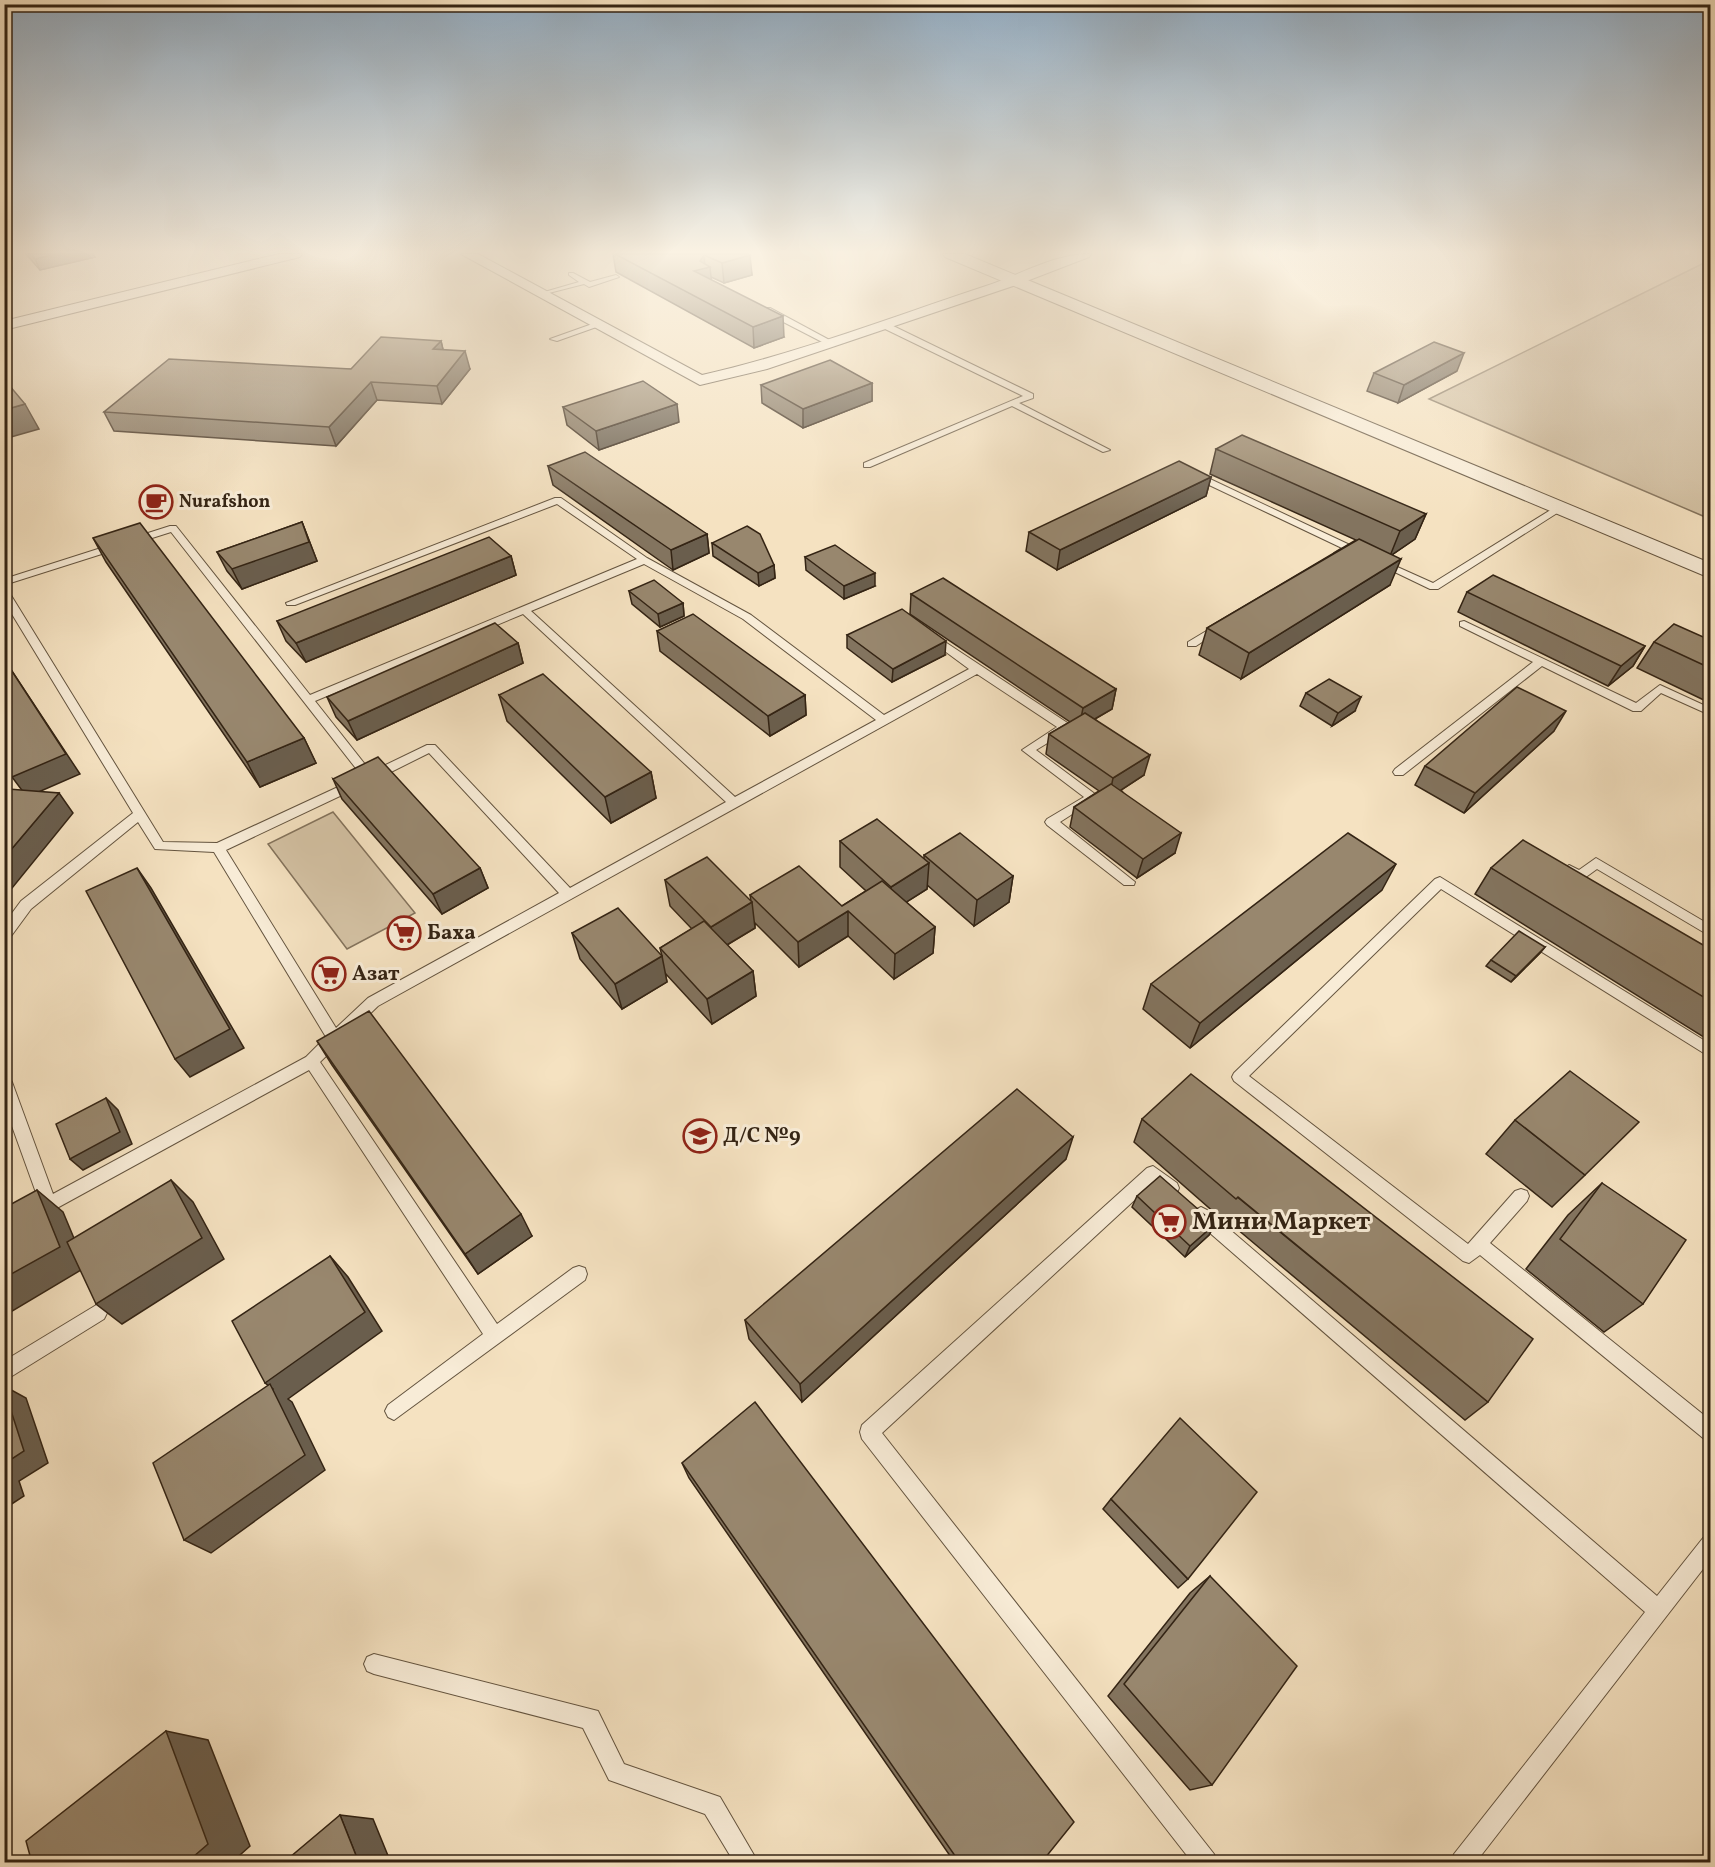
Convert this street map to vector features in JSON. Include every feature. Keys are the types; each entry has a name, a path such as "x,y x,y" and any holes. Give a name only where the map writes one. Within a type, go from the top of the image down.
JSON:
{"street":[{"path":"628,341 700,380 762,366 837,341"},
{"path":"1160,341 1710,571"}],"lane":[{"path":"827,341 831,343"},
{"path":"867,465 1030,396 917,341"},
{"path":"1012,403 1107,450"},
{"path":"1210,482 1360,553"},
{"path":"291,603 558,500 644,560 747,617 883,720"},
{"path":"1371,558 1434,587 1560,508"},
{"path":"4,582 173,528 369,777"},
{"path":"1330,560 1349,548"},
{"path":"308,700 644,560"},
{"path":"4,592 159,846 218,848 432,748 568,894"},
{"path":"524,610 734,803"},
{"path":"1192,644 1231,620"},
{"path":"1464,624 1637,708 1660,688 1710,712"},
{"path":"918,628 1065,728 1029,750 1093,797 1051,822 1129,882"},
{"path":"1399,772 1541,661"},
{"path":"4,1229 311,1061 374,1002 977,669"},
{"path":"4,934 26,905 140,814"},
{"path":"218,848 335,1039"},
{"path":"1554,862 1579,877 1596,864 1710,931"},
{"path":"1521,1196 1468,1255 1239,1077 1440,882 1710,1051"},
{"path":"311,1061 495,1336"},
{"path":"4,1082 49,1205"},
{"path":"1206,1863 869,1432 1153,1173 1659,1611"},
{"path":"1479,1244 1710,1431"},
{"path":"394,1411 579,1274"},
{"path":"4,1372 98,1313"},
{"path":"1462,1863 1710,1545"},
{"path":"374,1664 590,1719 617,1772 712,1805 747,1863"}],"shaded area":[{"path":"1546,341 1710,341 1710,519 1429,399"},
{"path":"333,812 415,913 347,949 268,844"}],"building":[{"path":"377,341 441,341 433,349 465,351 437,386 371,382 329,427 104,412 169,359 351,369"},
{"path":"1434,342 1464,353 1404,385 1374,373"},
{"path":"830,360 872,383 803,409 761,385"},
{"path":"4,379 25,404 4,410"},
{"path":"643,381 677,404 596,431 563,407"},
{"path":"1242,435 1426,514 1400,531 1216,449"},
{"path":"585,452 707,534 671,550 548,466"},
{"path":"1179,461 1211,477 1060,550 1029,532"},
{"path":"302,522 309,542 232,569 217,552"},
{"path":"140,523 304,738 247,762 93,538"},
{"path":"747,526 760,534 774,565 758,573 712,543"},
{"path":"489,537 511,556 296,643 277,621"},
{"path":"1359,539 1401,559 1249,653 1207,628"},
{"path":"835,545 875,573 844,586 805,557"},
{"path":"1493,575 1645,646 1621,666 1467,592"},
{"path":"943,578 1116,689 1083,708 911,594"},
{"path":"654,580 683,603 658,614 629,591"},
{"path":"902,609 946,641 893,669 847,635"},
{"path":"693,614 805,695 768,716 657,631"},
{"path":"495,623 518,643 348,721 327,697"},
{"path":"1674,624 1710,640 1710,668 1654,642"},
{"path":"4,659 66,754 12,777 4,764"},
{"path":"543,674 651,772 605,797 499,695"},
{"path":"1329,679 1361,697 1338,713 1306,693"},
{"path":"1517,687 1566,711 1475,793 1425,766"},
{"path":"1085,713 1150,755 1113,778 1049,734"},
{"path":"378,757 480,868 433,894 333,779"},
{"path":"1111,784 1181,833 1143,859 1074,807"},
{"path":"8,789 59,793 4,858 4,793"},
{"path":"877,819 929,863 891,887 840,841"},
{"path":"960,833 1013,876 977,900 924,855"},
{"path":"1348,833 1396,864 1200,1023 1151,984"},
{"path":"1523,840 1710,949 1710,1001 1491,868"},
{"path":"707,857 752,902 711,927 665,880"},
{"path":"799,866 842,906 882,881 935,927 895,954 848,911 798,942 750,895"},
{"path":"137,868 230,1029 175,1059 86,891"},
{"path":"618,908 662,956 615,984 572,933"},
{"path":"704,921 753,971 707,999 660,948"},
{"path":"1519,931 1545,947 1516,976 1491,960"},
{"path":"369,1011 521,1214 465,1254 317,1041"},
{"path":"1570,1071 1639,1122 1585,1175 1515,1120"},
{"path":"1191,1074 1533,1339 1488,1402 1238,1197 1236,1199 1142,1119"},
{"path":"1017,1089 1073,1137 800,1384 745,1320"},
{"path":"106,1098 120,1132 70,1159 56,1124"},
{"path":"1160,1176 1215,1224 1190,1246 1137,1196"},
{"path":"171,1180 202,1238 96,1304 67,1242"},
{"path":"1602,1183 1686,1240 1643,1304 1560,1239"},
{"path":"37,1190 60,1247 4,1278 4,1208"},
{"path":"330,1256 365,1312 265,1383 232,1321"},
{"path":"270,1384 305,1455 184,1540 153,1463"},
{"path":"4,1389 24,1451 4,1464"},
{"path":"755,1402 1074,1822 1041,1863 960,1863 682,1463"},
{"path":"1180,1418 1257,1492 1188,1579 1111,1499"},
{"path":"1210,1576 1297,1666 1212,1785 1124,1684"},
{"path":"166,1731 208,1844 186,1863 32,1863 26,1841"},
{"path":"340,1815 359,1863 283,1863"}],"place":[{"name":"Nurafshon","path":"156,502"},
{"name":"Баха","path":"404,933"},
{"name":"Азат","path":"329,974"},
{"name":"Д/С №9","path":"700,1136"},
{"name":"Мини Маркет","path":"1169,1222"}]}
